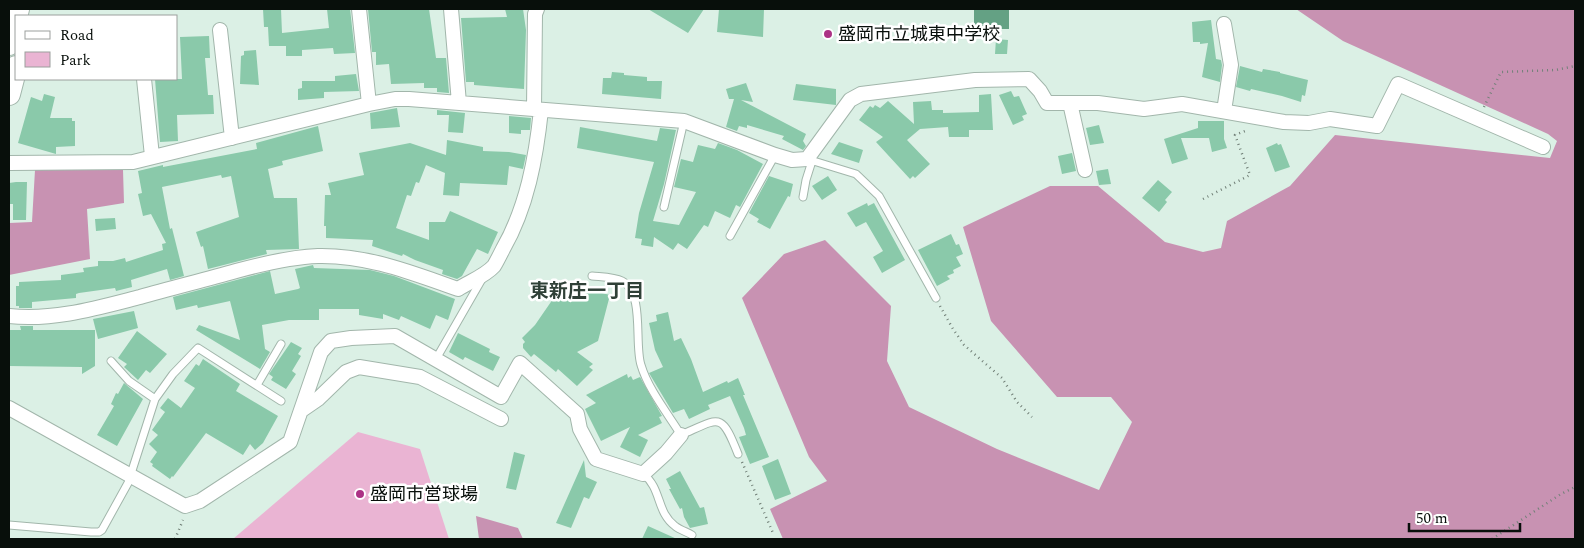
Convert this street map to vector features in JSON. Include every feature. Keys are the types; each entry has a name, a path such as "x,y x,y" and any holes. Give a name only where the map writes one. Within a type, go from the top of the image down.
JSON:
{"highway":[{"path":"9,44 15,21"},
{"path":"9,94 15,71"}],"street":[{"path":"358,9 369,104"},
{"path":"451,9 459,103"},
{"path":"9,316 50,316 95,309 246,269 306,257 365,259 458,289 494,266 516,225 537,150 535,14 538,9"},
{"path":"1224,24 1231,65 1224,111"},
{"path":"220,30 232,138"},
{"path":"9,163 133,162 395,99 684,121 792,160 810,160 850,100 861,94 975,80 1009,78 1029,79 1040,91 1047,103 1098,103 1144,109 1182,104 1284,122 1309,123 1330,118 1377,126 1398,84 1543,147"},
{"path":"144,80 152,156"},
{"path":"1070,103 1085,170"},
{"path":"9,408 184,506 200,501 290,442 322,352 331,342 351,338 395,336 501,397 520,363 577,414 580,429 596,459 643,474 666,453 681,435"},
{"path":"302,410 318,399 346,372 359,368 420,377 501,419"}],"lane":[{"path":"664,207 684,121"},
{"path":"730,236 775,154"},
{"path":"803,197 810,160 856,174 879,196 936,298"},
{"path":"436,359 487,272"},
{"path":"592,276 623,282 633,292 639,332 641,366 681,435 713,421 722,422 727,426 738,454"},
{"path":"257,385 281,344"},
{"path":"9,525 99,532 102,530 130,476 155,399 173,374 198,348 281,401"},
{"path":"111,361 129,381 155,399"},
{"path":"643,474 651,480 656,489 662,510 668,520 676,528 692,535"}],"path":[{"path":"1478,119 1501,72 1556,70 1575,66"},
{"path":"1202,199 1250,175 1235,135 1247,130 1249,115"},
{"path":"936,298 964,345 989,369 1002,378 1017,402 1032,417"},
{"path":"738,454 773,533"},
{"path":"1492,539 1575,487"},
{"path":"175,539 184,517 184,506"}],"green space":[{"name":"盛岡市営球場","path":"358,432 420,449 449,539 233,539"}],"shaded area":[{"path":"974,9 1009,9 1009,29 974,29"},
{"path":"1296,9 1575,9 1575,539 783,539 770,509 827,481 809,457 742,298 784,254 825,240 891,306 887,361 909,407 997,449 1099,490 1132,422 1111,397 1057,397 991,321 963,227 1050,186 1098,186 1165,242 1203,252 1221,248 1227,221 1290,186 1335,135 1550,158 1557,141 1548,134 1343,41"},
{"path":"35,170 123,170 124,203 87,209 90,259 9,275 9,223 32,222"},
{"path":"476,516 518,528 523,539 479,539"}],"building":[{"path":"263,9 281,9 282,33 329,28 327,9 350,9 355,53 334,54 333,48 302,50 302,56 286,56 286,46 269,46 268,27 264,27"},
{"path":"368,9 429,9 436,58 446,58 449,93 437,92 437,88 424,88 424,83 391,84 389,64 376,65 376,52 372,52"},
{"path":"505,9 523,9 526,30 524,89 474,85 474,82 466,82 461,18 507,17"},
{"path":"648,9 704,9 688,33"},
{"path":"719,9 764,9 763,37 717,32"},
{"path":"1211,20 1216,59 1221,60 1222,65 1220,82 1202,77 1208,43 1200,44 1200,42 1193,42 1192,22"},
{"path":"209,36 210,58 205,58 208,95 213,95 214,114 177,115 178,141 160,142 155,80 182,79 180,37"},
{"path":"996,39 1008,40 1007,54 995,54"},
{"path":"256,50 259,85 240,84 241,56 244,55 244,51"},
{"path":"1240,66 1262,72 1263,69 1280,72 1308,80 1305,96 1302,95 1301,102 1282,96 1236,87"},
{"path":"612,72 647,77 647,81 662,81 661,99 602,94 603,78 611,78"},
{"path":"356,74 359,91 324,92 324,98 298,100 298,89 302,88 302,81 335,81 335,76"},
{"path":"746,83 753,102 741,100 806,134 803,141 806,146 803,150 782,139 784,136 747,125 747,128 739,126 737,131 726,127 734,99 729,99 726,89"},
{"path":"796,84 836,89 836,105 793,100"},
{"path":"1011,91 1014,97 1019,96 1027,114 1022,116 1024,120 1013,125 999,95"},
{"path":"44,94 55,97 50,118 72,118 72,121 75,121 75,146 56,147 56,154 18,143 31,97 42,101"},
{"path":"991,94 993,130 969,130 969,137 949,137 948,127 920,129 907,140 930,164 915,178 913,176 910,179 876,142 883,137 859,120 870,106 873,108 875,105 880,108 888,101 914,124 913,102 931,101 932,110 943,110 943,113 979,112 979,95"},
{"path":"397,108 400,127 371,129 370,113"},
{"path":"437,110 465,113 463,133 448,132 449,115 437,115"},
{"path":"509,116 531,118 530,130 521,130 521,134 509,133"},
{"path":"1198,121 1224,121 1224,139 1227,148 1212,152 1209,138 1181,138 1188,159 1172,164 1164,139 1198,128"},
{"path":"1099,125 1104,143 1090,145 1086,128"},
{"path":"318,126 323,151 282,161 283,165 268,169 274,198 297,198 299,249 266,250 267,254 208,269 203,246 201,247 196,232 239,217 231,176 222,178 221,175 162,187 170,229 172,228 184,276 170,280 167,269 131,280 132,287 116,291 115,288 79,293 76,294 76,298 32,302 32,308 19,308 19,306 16,306 16,286 19,286 19,282 61,280 61,275 84,272 83,268 98,266 98,261 113,261 125,258 126,262 163,250 162,244 166,243 151,214 143,216 138,194 142,193 138,171 257,149 256,143"},
{"path":"580,127 657,141 660,128 676,130 664,184 653,221 679,225 696,192 674,187 681,159 693,162 698,145 715,149 718,143 737,150 763,164 740,207 736,205 730,218 715,211 708,227 704,225 687,249 678,243 673,250 654,237 653,247 641,245 642,239 635,238 639,213 654,162 577,148"},
{"path":"447,140 483,147 483,151 526,155 523,169 509,166 507,185 460,183 459,196 443,195 445,173 426,165 419,183 416,182 411,196 407,195 396,228 429,240 429,222 445,222 450,211 498,232 488,254 477,249 462,276 457,279 442,274 443,270 403,254 402,256 372,246 373,240 326,238 326,226 324,226 325,195 331,195 328,183 364,175 359,153 410,143 446,155"},
{"path":"839,142 863,150 859,163 831,154"},
{"path":"1277,143 1278,145 1281,144 1290,167 1275,172 1266,148"},
{"path":"1072,153 1076,171 1062,174 1058,156"},
{"path":"1108,169 1111,184 1099,185 1096,171"},
{"path":"769,176 793,184 790,197 788,196 770,229 757,222 759,219 749,213"},
{"path":"828,176 837,190 822,200 812,186"},
{"path":"1158,180 1172,192 1165,200 1167,202 1159,212 1142,198"},
{"path":"27,182 26,220 13,220 13,204 9,204 9,183"},
{"path":"867,203 868,206 874,203 905,260 882,273 873,257 883,251 866,222 856,227 847,213"},
{"path":"115,218 116,229 96,231 95,219"},
{"path":"951,234 956,245 959,244 963,254 956,257 961,266 953,270 954,273 947,276 950,279 937,286 918,250"},
{"path":"313,265 314,268 370,270 394,276 455,299 448,320 436,315 430,329 401,316 399,320 383,314 383,319 359,315 359,309 319,309 319,320 289,320 262,325 265,349 270,352 260,369 196,330 199,325 240,340 230,301 198,308 197,305 176,310 173,297 270,271 275,294 298,289 300,288 295,269"},
{"path":"557,282 583,284 582,288 610,295 598,341 577,352 593,364 589,367 593,370 577,386 558,369 556,372 534,354 531,357 523,348 525,342 522,338 535,325 555,296"},
{"path":"134,311 138,328 98,339 93,319"},
{"path":"668,312 674,341 681,338 703,392 738,378 745,395 743,395 769,457 750,464 739,437 746,435 744,428 730,396 708,405 710,409 689,419 684,409 673,413 649,373 663,367 655,350 649,323 657,321 656,315"},
{"path":"20,326 33,326 33,330 95,330 95,366 82,374 82,367 9,366 9,330 21,330"},
{"path":"137,331 167,354 150,373 146,370 138,380 124,367 127,364 118,358"},
{"path":"458,333 490,349 489,352 500,357 493,371 465,357 463,360 449,352"},
{"path":"291,342 302,348 298,354 301,356 292,371 296,374 286,389 271,380 273,377 269,374"},
{"path":"203,359 240,384 236,391 278,416 263,443 255,450 250,444 243,455 206,433 170,479 152,466 153,464 150,462 157,452 149,444 158,435 152,430 165,412 160,408 168,398 181,408 195,388 184,381 196,364 199,366"},
{"path":"627,374 628,378 631,376 633,380 640,377 662,416 659,417 662,423 638,435 648,440 640,457 620,447 630,427 601,441 585,409 596,403 586,395"},
{"path":"124,383 143,399 117,446 97,435 114,406 111,404 116,393 118,394"},
{"path":"514,452 525,455 516,490 506,488"},
{"path":"778,459 791,494 775,500 762,466"},
{"path":"584,460 586,477 597,482 589,499 584,497 571,528 556,523"},
{"path":"680,471 700,508 704,507 708,524 690,528 682,508 680,509 669,489 671,489 666,479"},
{"path":"648,526 677,539 642,539"}],"place":[{"name":"盛岡市立城東中学校","path":"828,34"},
{"name":"盛岡市営球場","path":"360,494"}],"district":[{"name":"東新庄一丁目","path":"587,290"}]}
